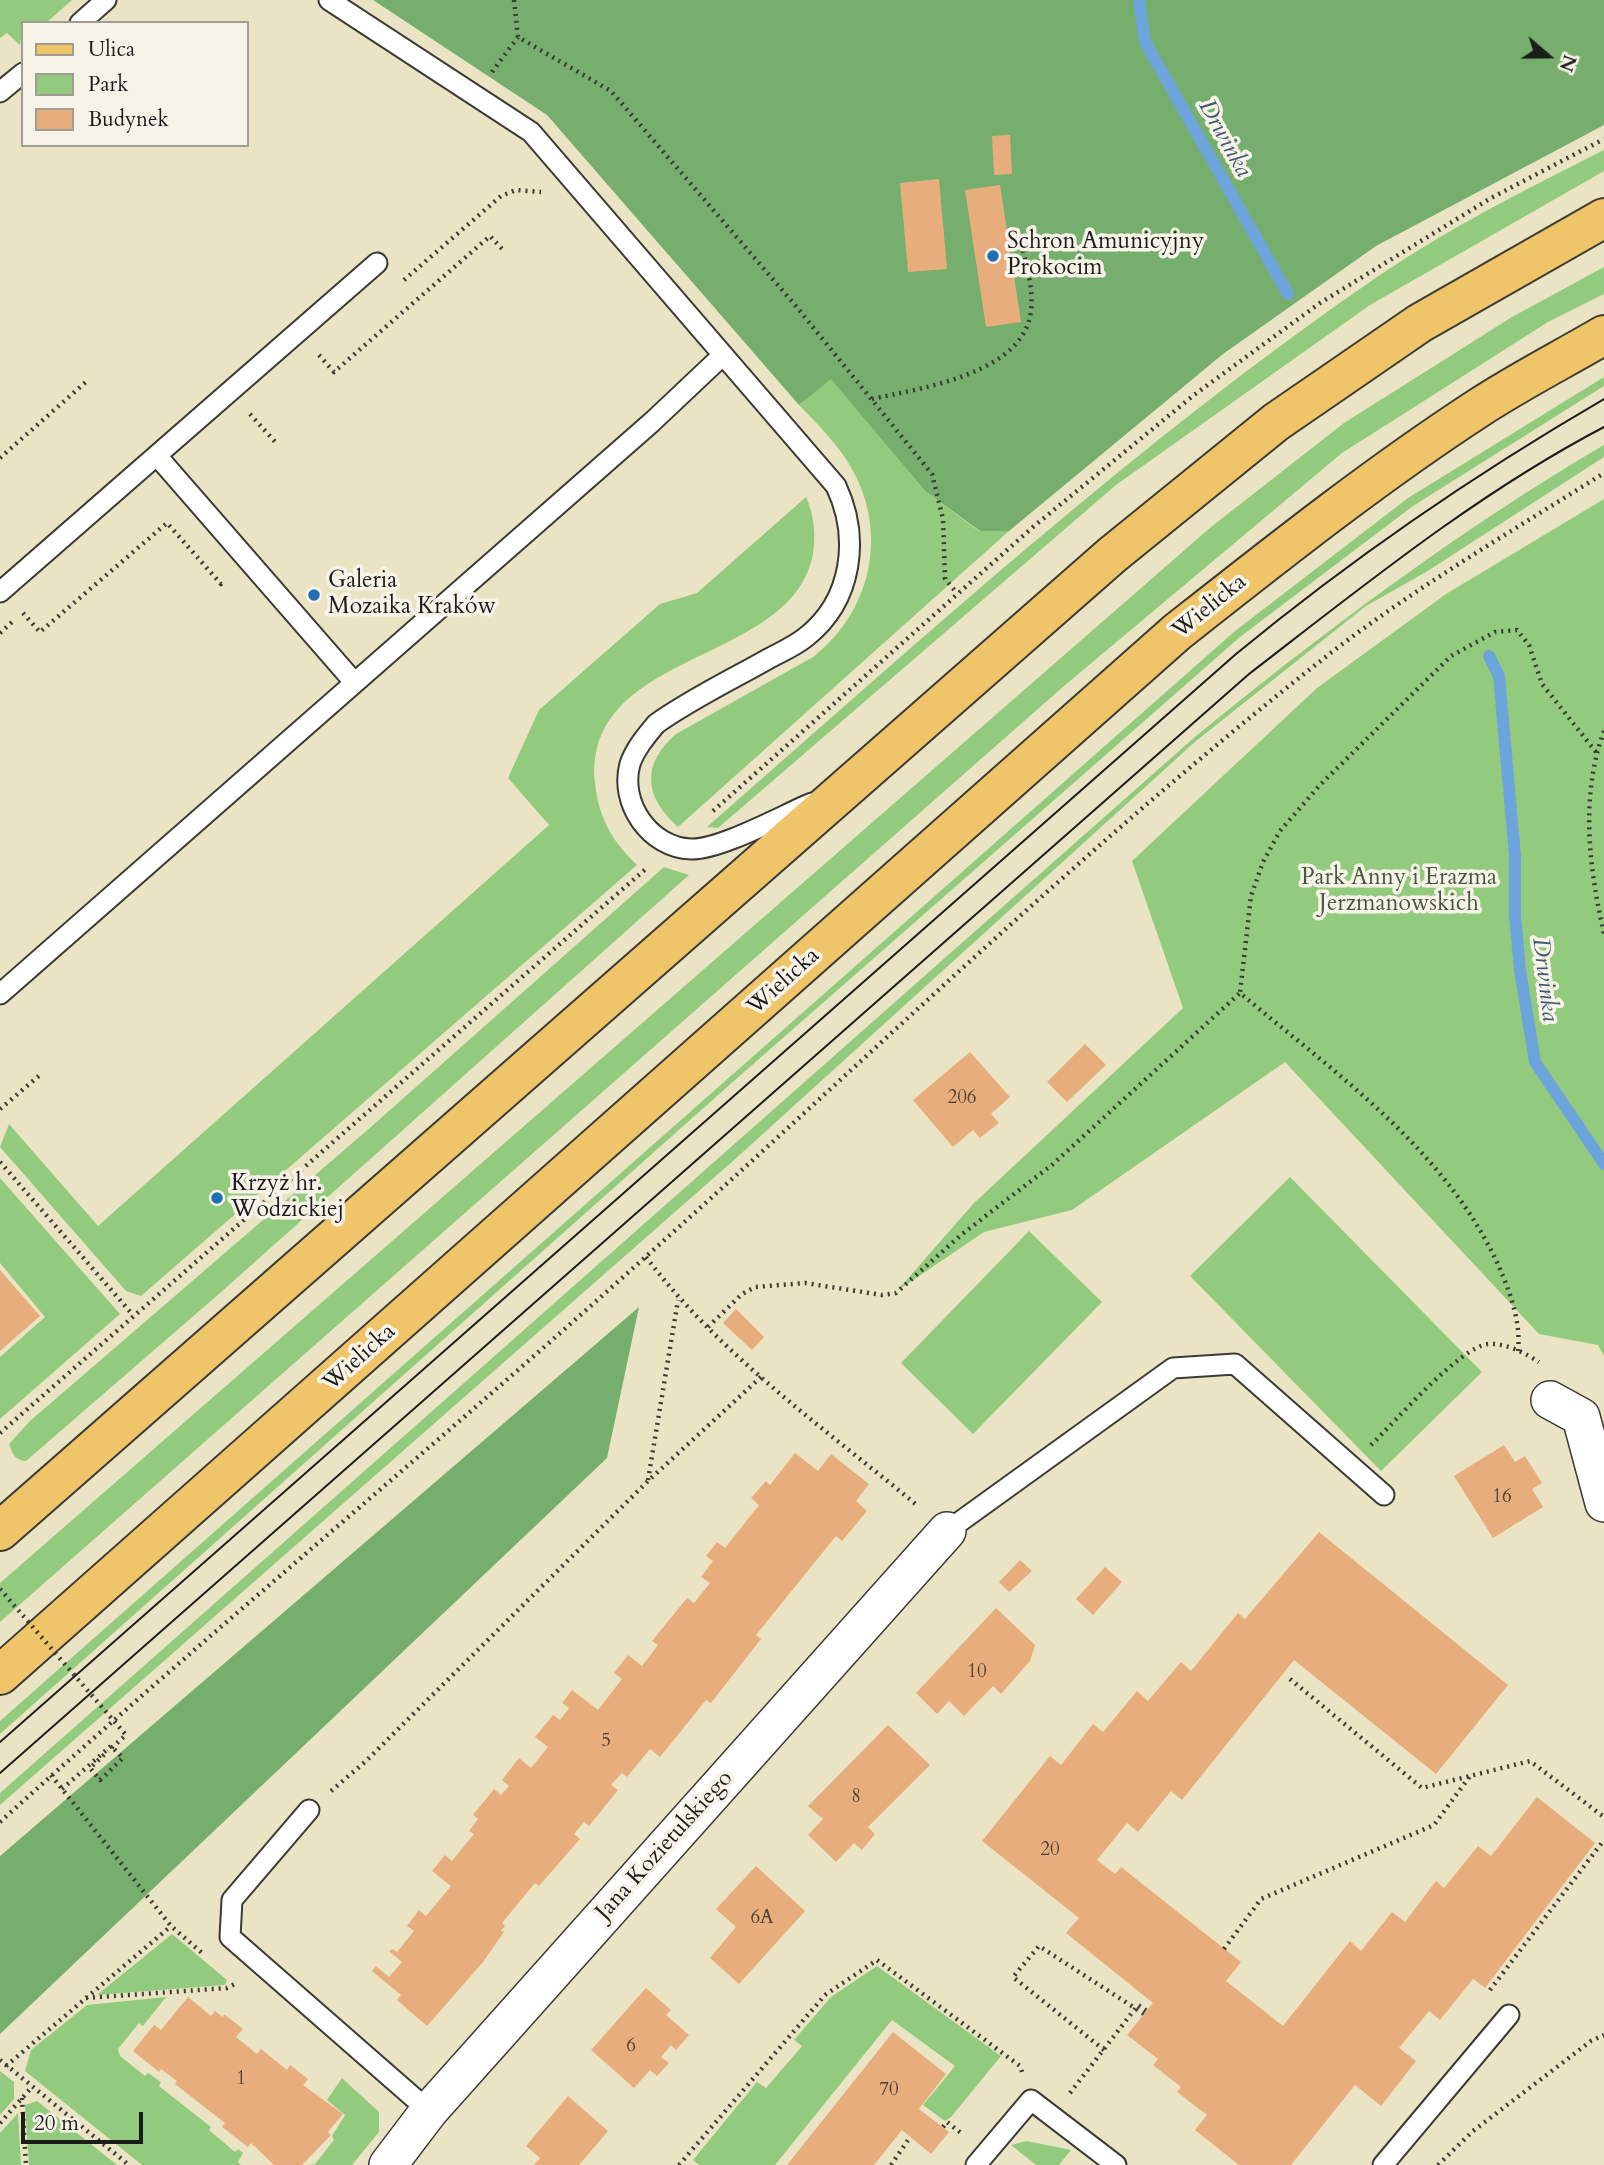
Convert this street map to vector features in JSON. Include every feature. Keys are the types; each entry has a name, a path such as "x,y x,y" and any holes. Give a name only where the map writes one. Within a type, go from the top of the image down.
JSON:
{"main road":[{"path":"0,1531 1112,555 1276,422 1420,323 1604,218"},
{"name":"Wielicka","path":"0,1675 1177,632 1349,498 1421,447 1481,407 1604,335"}],"street":[{"path":"1548,1383 1581,1417 1604,1503"},
{"name":"Jana Kozietulskiego","path":"387,2165 429,2110 947,1531"}],"lane":[{"path":"82,21 106,0"},
{"path":"329,0 531,132 836,486 849,520 849,560 837,598 828,615 806,638 664,718 640,743 630,765 632,805 642,824 674,846 691,849 718,843 847,788"},
{"path":"0,92 21,75"},
{"path":"0,592 158,457 377,263"},
{"path":"0,994 652,422 723,355"},
{"path":"158,457 354,682"},
{"path":"947,1531 1173,1368 1235,1364 1384,1495"},
{"path":"309,1810 232,1900 230,1937 429,2110"},
{"path":"1383,2165 1509,2015"},
{"path":"976,2165 1031,2100 1116,2165"}],"path":[{"path":"489,75 518,37 514,0"},
{"path":"518,37 611,91 795,305 932,474 943,519 945,579 957,593"},
{"path":"0,1433 674,846 957,593 1194,395 1320,303 1491,198 1604,139"},
{"path":"400,284 501,196 531,189 543,193"},
{"path":"318,355 334,372 490,236 504,251"},
{"path":"872,399 958,378 1006,353 1020,340 1028,326 1032,299 1021,241"},
{"path":"308,363 328,346"},
{"path":"0,458 88,380"},
{"path":"240,423 260,406"},
{"path":"250,414 277,444"},
{"path":"0,1822 646,1257 873,1052 964,964 1199,760 1326,657 1425,585 1604,473"},
{"path":"23,613 40,632 167,523 221,583 247,561"},
{"path":"0,633 33,604"},
{"path":"708,1327 742,1294 755,1287 805,1283 882,1295 896,1293 961,1235 1053,1164 1240,993 1251,896 1263,862 1276,838 1320,785 1451,656 1495,632 1517,630 1529,645 1542,684 1597,752"},
{"path":"1604,731 1591,774 1590,855 1604,934"},
{"path":"1240,993 1370,1103 1445,1180 1474,1218 1507,1287 1519,1330 1518,1351"},
{"path":"0,1109 40,1075"},
{"path":"0,1162 133,1315"},
{"path":"646,1257 678,1300 762,1376 947,1531"},
{"path":"648,1481 678,1300"},
{"path":"1350,1465 1464,1353 1485,1343 1499,1344 1518,1351 1548,1383"},
{"path":"309,1810 366,1761 648,1481 762,1376"},
{"path":"0,1589 127,1735 108,1751 90,1768 100,1780 123,1759 111,1746 62,1789"},
{"path":"1290,1679 1422,1788 1530,1761 1604,1817"},
{"path":"6,2066 171,1926 51,1775"},
{"path":"1224,1948 1261,1899 1434,1825 1470,1776"},
{"path":"1509,2015 1488,1993 1537,1924 1604,1840"},
{"path":"1052,2116 1104,2049 1138,2005 1146,2012 1039,1946 1013,1977 1104,2049"},
{"path":"679,2165 825,1995 877,1959 1020,2066 1031,2100"},
{"path":"86,1998 227,1988 237,1983"},
{"path":"1438,2165 1473,2131 1591,2040 1604,2035"},
{"path":"0,2060 130,2165"},
{"path":"0,2123 32,2087"},
{"path":"22,2098 26,2165"},
{"path":"943,2127 947,2122 968,2138"},
{"path":"891,2165 910,2137"}],"green space":[{"path":"0,0 72,0 48,21 21,21 20,45 7,33 0,38"},
{"path":"373,0 1604,0 1604,125 1376,246 1223,354 1009,531 980,531 925,491 831,379 799,405 547,115"},
{"path":"1604,150 1604,171 1370,305 1116,485 718,828 707,827 1034,542 1202,405 1288,340 1432,242 1517,194"},
{"path":"1604,267 1604,294 1548,322 1342,453 1064,686 0,1622 0,1583 1211,527 1344,423 1512,317"},
{"path":"1604,377 1604,386 1413,506 1240,637 735,1080 0,1734 0,1721 1235,631 1408,498"},
{"path":"831,378 925,491 979,531 1009,531 678,827 658,804 651,780 652,769 665,745 676,734 813,657 833,639 849,618 860,595 868,571 871,546 870,521 864,496 842,453 799,405"},
{"path":"1604,445 1604,457 1426,572 1366,606 1196,741 733,1161 0,1805 0,1793 1196,736 1294,658 1445,546"},
{"path":"806,497 813,517 814,547 797,590 769,618 654,681 621,706 600,738 595,782 599,806 620,847 637,865 141,1296 126,1291 0,1147 9,1124 98,1226 549,825 508,778 539,710 660,604 697,593"},
{"name":"Park Anny i Erazma Jerzmanowskich","path":"1604,499 1604,1356 1598,1345 1539,1334 1285,1062 1072,1210 984,1232 897,1291 973,1204 1183,1008 1132,861 1317,688 1446,594"},
{"path":"664,867 689,875 220,1293 26,1461 14,1456 9,1444 30,1421 372,1126"},
{"path":"1290,1177 1482,1372 1381,1471 1190,1276"},
{"path":"0,1178 120,1314 0,1419 0,1357 45,1317 0,1263"},
{"path":"1029,1231 1102,1302 973,1434 901,1363"},
{"path":"639,1307 607,1458 0,2034 0,1856"},
{"path":"172,1934 227,1980 225,1985 97,1995"},
{"path":"877,1966 1001,2056 951,2117 945,2121 923,2105 955,2066 892,2020 775,2165 699,2165 693,2160 757,2082 766,2088 802,2046 794,2040 831,1997"},
{"path":"166,1997 143,2026 139,2023 118,2049 120,2056 145,2076 148,2073 161,2082 159,2086 211,2127 209,2130 235,2152 238,2149 243,2153 238,2162 241,2165 142,2165 25,2071 31,2050 87,2005"},
{"path":"0,2071 14,2082 14,2099 0,2115"},
{"path":"342,2078 379,2112 379,2132 352,2165 309,2165 315,2164 334,2140 332,2136 345,2115 327,2100"},
{"path":"37,2101 117,2165 29,2165 25,2105"},
{"path":"18,2113 21,2165 0,2165 0,2133"},
{"path":"1027,2141 1071,2150 1059,2165 1036,2165 1011,2145"}],"building":[{"path":"1010,135 1012,174 994,175 992,136"},
{"path":"939,179 947,269 908,272 900,183"},
{"name":"Schron Amunicyjny Prokocim","path":"1000,185 1021,322 986,327 965,190"},
{"path":"1085,1044 1106,1065 1067,1102 1047,1082"},
{"path":"970,1052 1010,1097 991,1114 999,1123 980,1138 973,1130 953,1147 913,1100"},
{"path":"0,1270 40,1316 0,1351"},
{"path":"736,1309 764,1337 752,1350 723,1323"},
{"path":"1504,1445 1515,1462 1525,1456 1542,1483 1532,1489 1543,1507 1493,1538 1454,1476"},
{"path":"795,1453 818,1471 831,1454 869,1484 856,1501 867,1511 842,1541 836,1536 756,1635 761,1639 711,1703 706,1700 660,1757 650,1749 627,1777 622,1773 611,1785 618,1790 589,1826 584,1822 574,1834 580,1839 539,1886 535,1883 502,1923 505,1926 501,1931 504,1932 483,1962 427,2026 397,2000 401,1995 372,1971 376,1966 389,1977 402,1962 389,1951 392,1949 397,1952 414,1931 407,1926 419,1910 426,1916 451,1886 432,1871 445,1855 452,1861 474,1834 469,1831 478,1819 473,1815 494,1789 501,1795 509,1786 502,1780 519,1758 531,1768 548,1747 535,1737 553,1715 560,1720 569,1708 562,1703 572,1690 598,1710 622,1679 614,1673 628,1655 642,1666 658,1645 652,1641 687,1598 694,1603 710,1583 701,1577 713,1561 706,1556 717,1542 725,1548 759,1505 751,1498 766,1481 770,1485"},
{"path":"1319,1532 1508,1685 1436,1774 1294,1660 1182,1800 1171,1791 1138,1832 1127,1823 1097,1860 1115,1874 1121,1867 1241,1962 1226,1981 1283,2026 1350,1941 1361,1951 1392,1912 1405,1922 1436,1881 1444,1888 1478,1846 1491,1856 1537,1797 1595,1843 1485,1988 1473,1979 1440,2020 1429,2011 1399,2048 1416,2061 1381,2106 1355,2085 1291,2165 1239,2165 1195,2130 1207,2115 1177,2092 1181,2087 1153,2065 1158,2059 1127,2035 1153,2003 1066,1933 1079,1918 982,1841 1050,1756 1061,1765 1093,1724 1103,1732 1137,1691 1148,1701 1181,1662 1191,1671 1238,1613 1245,1619"},
{"path":"1020,1560 1032,1571 1009,1592 999,1582"},
{"path":"1105,1567 1122,1582 1093,1615 1076,1599"},
{"path":"996,1608 1035,1645 1030,1661 1001,1694 993,1686 964,1716 949,1701 937,1714 916,1693"},
{"path":"888,1725 930,1765 868,1827 875,1834 862,1850 854,1843 836,1862 808,1835 823,1819 808,1806"},
{"path":"756,1866 805,1911 739,1984 710,1958 736,1927 716,1909"},
{"path":"646,1988 671,2010 666,2015 689,2035 676,2050 671,2045 661,2057 669,2063 657,2076 650,2070 634,2088 591,2050"},
{"path":"188,1997 211,2016 215,2011 223,2017 224,2014 243,2029 236,2037 257,2054 261,2049 287,2070 290,2065 308,2079 303,2085 343,2114 328,2132 331,2135 302,2165 274,2165 251,2143 248,2147 222,2127 225,2123 175,2084 177,2081 161,2069 159,2072 133,2051 154,2025 161,2030"},
{"path":"893,2032 946,2074 919,2109 949,2132 931,2154 902,2130 874,2165 787,2165"},
{"path":"568,2096 608,2131 579,2165 534,2165 540,2158 526,2146"}],"waterway":[{"name":"Drwinka","path":"1139,0 1145,42 1288,294"},
{"name":"Drwinka","path":"1489,656 1499,676 1515,856 1515,916 1520,970 1535,1062 1604,1164"}],"tram line":[{"path":"0,1742 1236,654 1369,551 1415,519 1508,457 1604,399"},
{"path":"0,1773 1249,674 1377,575 1465,512 1557,453 1604,427"}],"place":[{"name":"Schron Amunicyjny Prokocim","path":"993,256"},
{"name":"Galeria Mozaika Kraków","path":"314,595"},
{"name":"Krzyż hr. Wodzickiej","path":"217,1198"}]}
